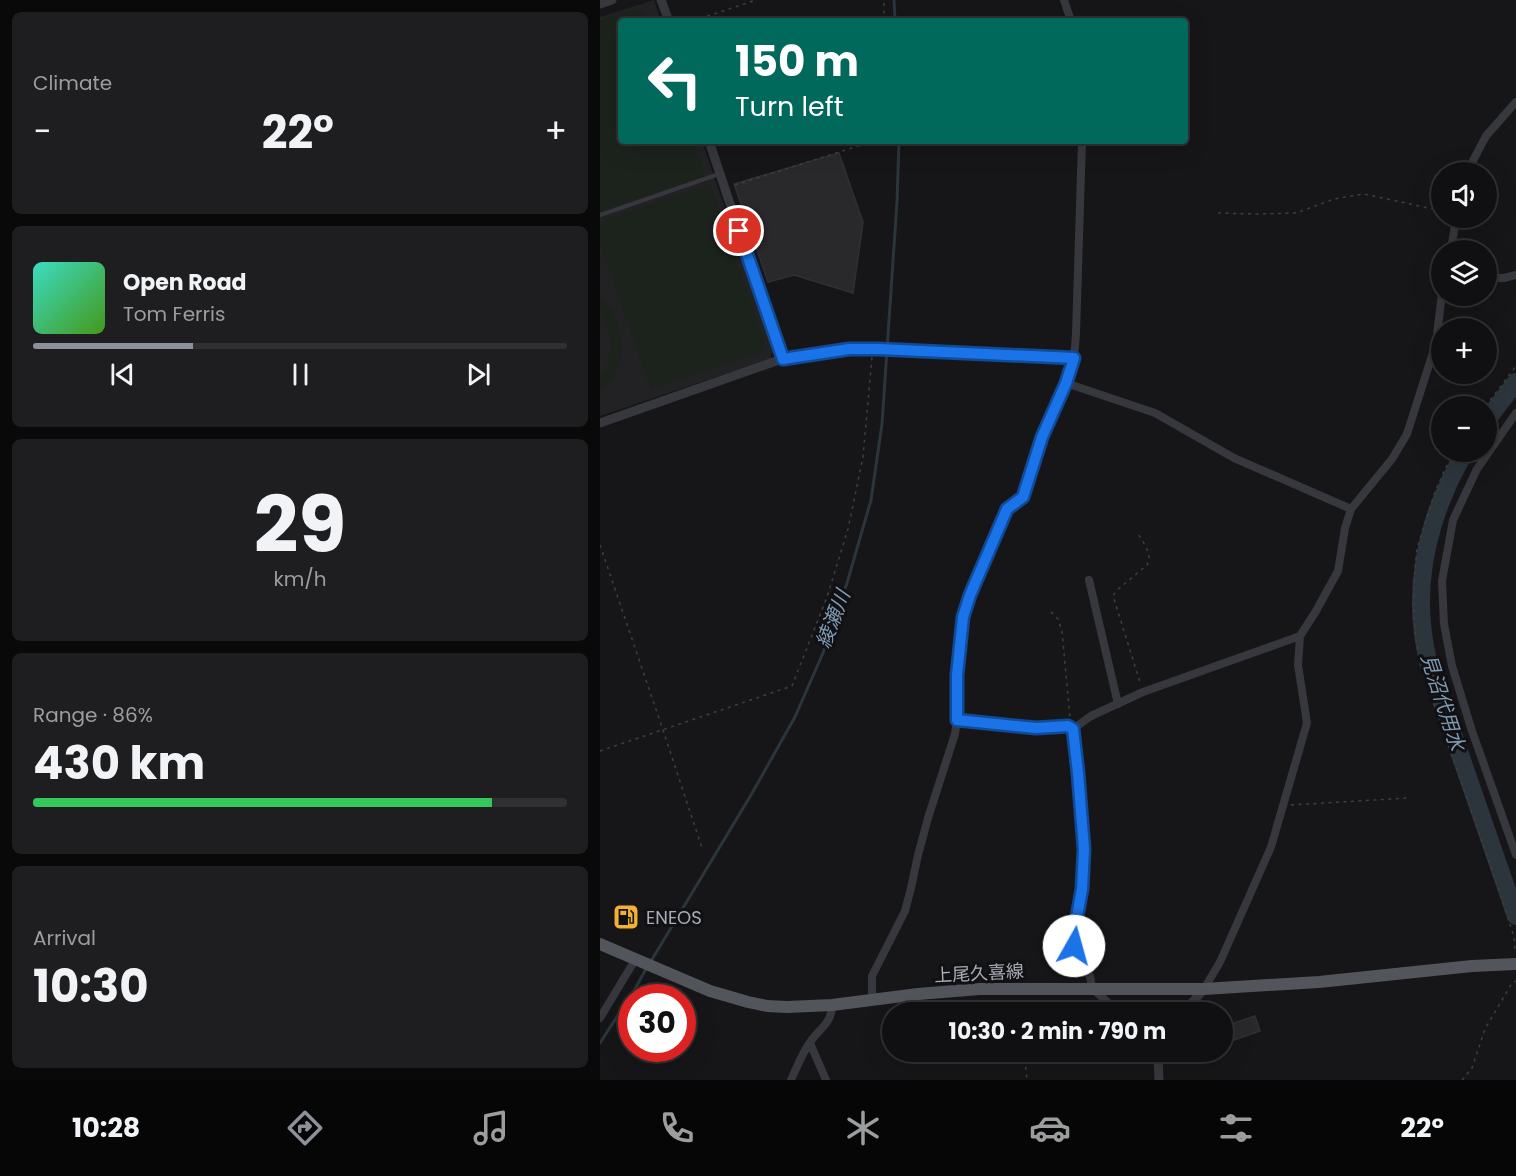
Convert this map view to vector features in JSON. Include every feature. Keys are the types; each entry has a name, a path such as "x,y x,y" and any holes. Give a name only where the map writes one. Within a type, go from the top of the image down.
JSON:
{"main road":[{"name":"上尾久喜線","path":"600,944 710,991 766,1006 788,1007 832,1005 980,989 1204,989 1516,964"}],"street":[{"path":"600,4 612,0"},
{"path":"661,0 668,18"},
{"path":"1064,0 1070,18"},
{"path":"1472,162 1486,136 1516,102"},
{"path":"710,144 783,359"},
{"path":"872,1001 872,976 905,911 918,855 955,734 963,617 970,595 1007,509 1023,497 1042,437 1066,383 1074,358 1082,144"},
{"path":"1497,278 1516,275"},
{"path":"1193,1002 1204,989 1220,962 1271,847 1307,723 1298,665 1300,636 1338,571 1345,528 1351,509 1392,459 1407,434 1436,343 1440,306"},
{"path":"600,423 783,359 849,349 1074,358"},
{"path":"1066,383 1155,413 1234,458 1351,509"},
{"path":"1516,413 1476,469 1453,519 1442,581 1444,624 1452,666 1472,731 1516,855"},
{"path":"1089,580 1118,704"},
{"path":"957,720 1036,728 1071,727 1143,692 1300,636"},
{"path":"1071,727 1078,773 1084,849 1082,889 1074,933 1074,958 1090,976 1092,988 1107,1002"},
{"path":"600,1018 636,960"},
{"path":"790,1080 810,1043 832,1014 832,1005"},
{"path":"810,1043 826,1080"},
{"path":"1158,1062 1159,1080"}],"lane":[{"path":"600,215 719,173"}],"path":[{"path":"702,18 756,0"},
{"path":"884,0 884,18"},
{"path":"724,188 864,144"},
{"path":"1218,213 1296,213 1334,199 1364,194 1431,209"},
{"path":"600,751 792,686 827,597 848,528 863,456 873,350"},
{"path":"1494,396 1516,366"},
{"path":"1449,462 1435,492 1417,548 1414,582 1416,641 1427,684 1508,916 1514,937 1515,955"},
{"path":"1139,535 1149,554 1150,561 1113,596 1143,692"},
{"path":"600,545 703,851"},
{"path":"1051,612 1058,619 1062,631 1071,727"},
{"path":"1284,806 1408,798"},
{"path":"1462,1080 1472,1068 1485,1029 1512,983 1516,981"},
{"path":"1025,1062 1027,1080"}],"shaded area":[{"path":"654,0 660,18 618,18 618,144 703,144 773,351 770,359 600,416 600,17"},
{"path":"638,9 652,18 618,18 618,144 694,144 705,176 600,211 600,21"},
{"path":"711,184 765,343 761,352 651,390 600,244 600,221"},
{"path":"600,297 613,312 617,321 622,351 615,373 600,393 600,377 607,366 611,348 608,328 600,313"}],"building":[{"path":"839,153 863,222 853,293 794,275 768,282 734,184"},
{"path":"1255,1016 1260,1031 1234,1040 1233,1023"}],"waterway":[{"name":"綾瀬川","path":"894,0 895,18"},
{"name":"綾瀬川","path":"651,961 795,717 823,653 847,583 871,500 882,424 899,144"},
{"name":"見沼代用水","path":"1497,407 1516,382"},
{"name":"見沼代用水","path":"1459,462 1439,507 1427,546 1421,586 1422,627 1428,662 1516,916"},
{"name":"綾瀬川","path":"600,1043 647,967"}],"place":[{"name":"ENEOS","path":"626,917"}],"route":[{"path":"739,231 783,359 849,349 1074,358 1066,383 1042,437 1023,497 1007,509 970,595 963,617 957,675 957,720 1036,728 1068,726 1073,729 1084,849 1082,889 1074,933 1074,946"}]}
